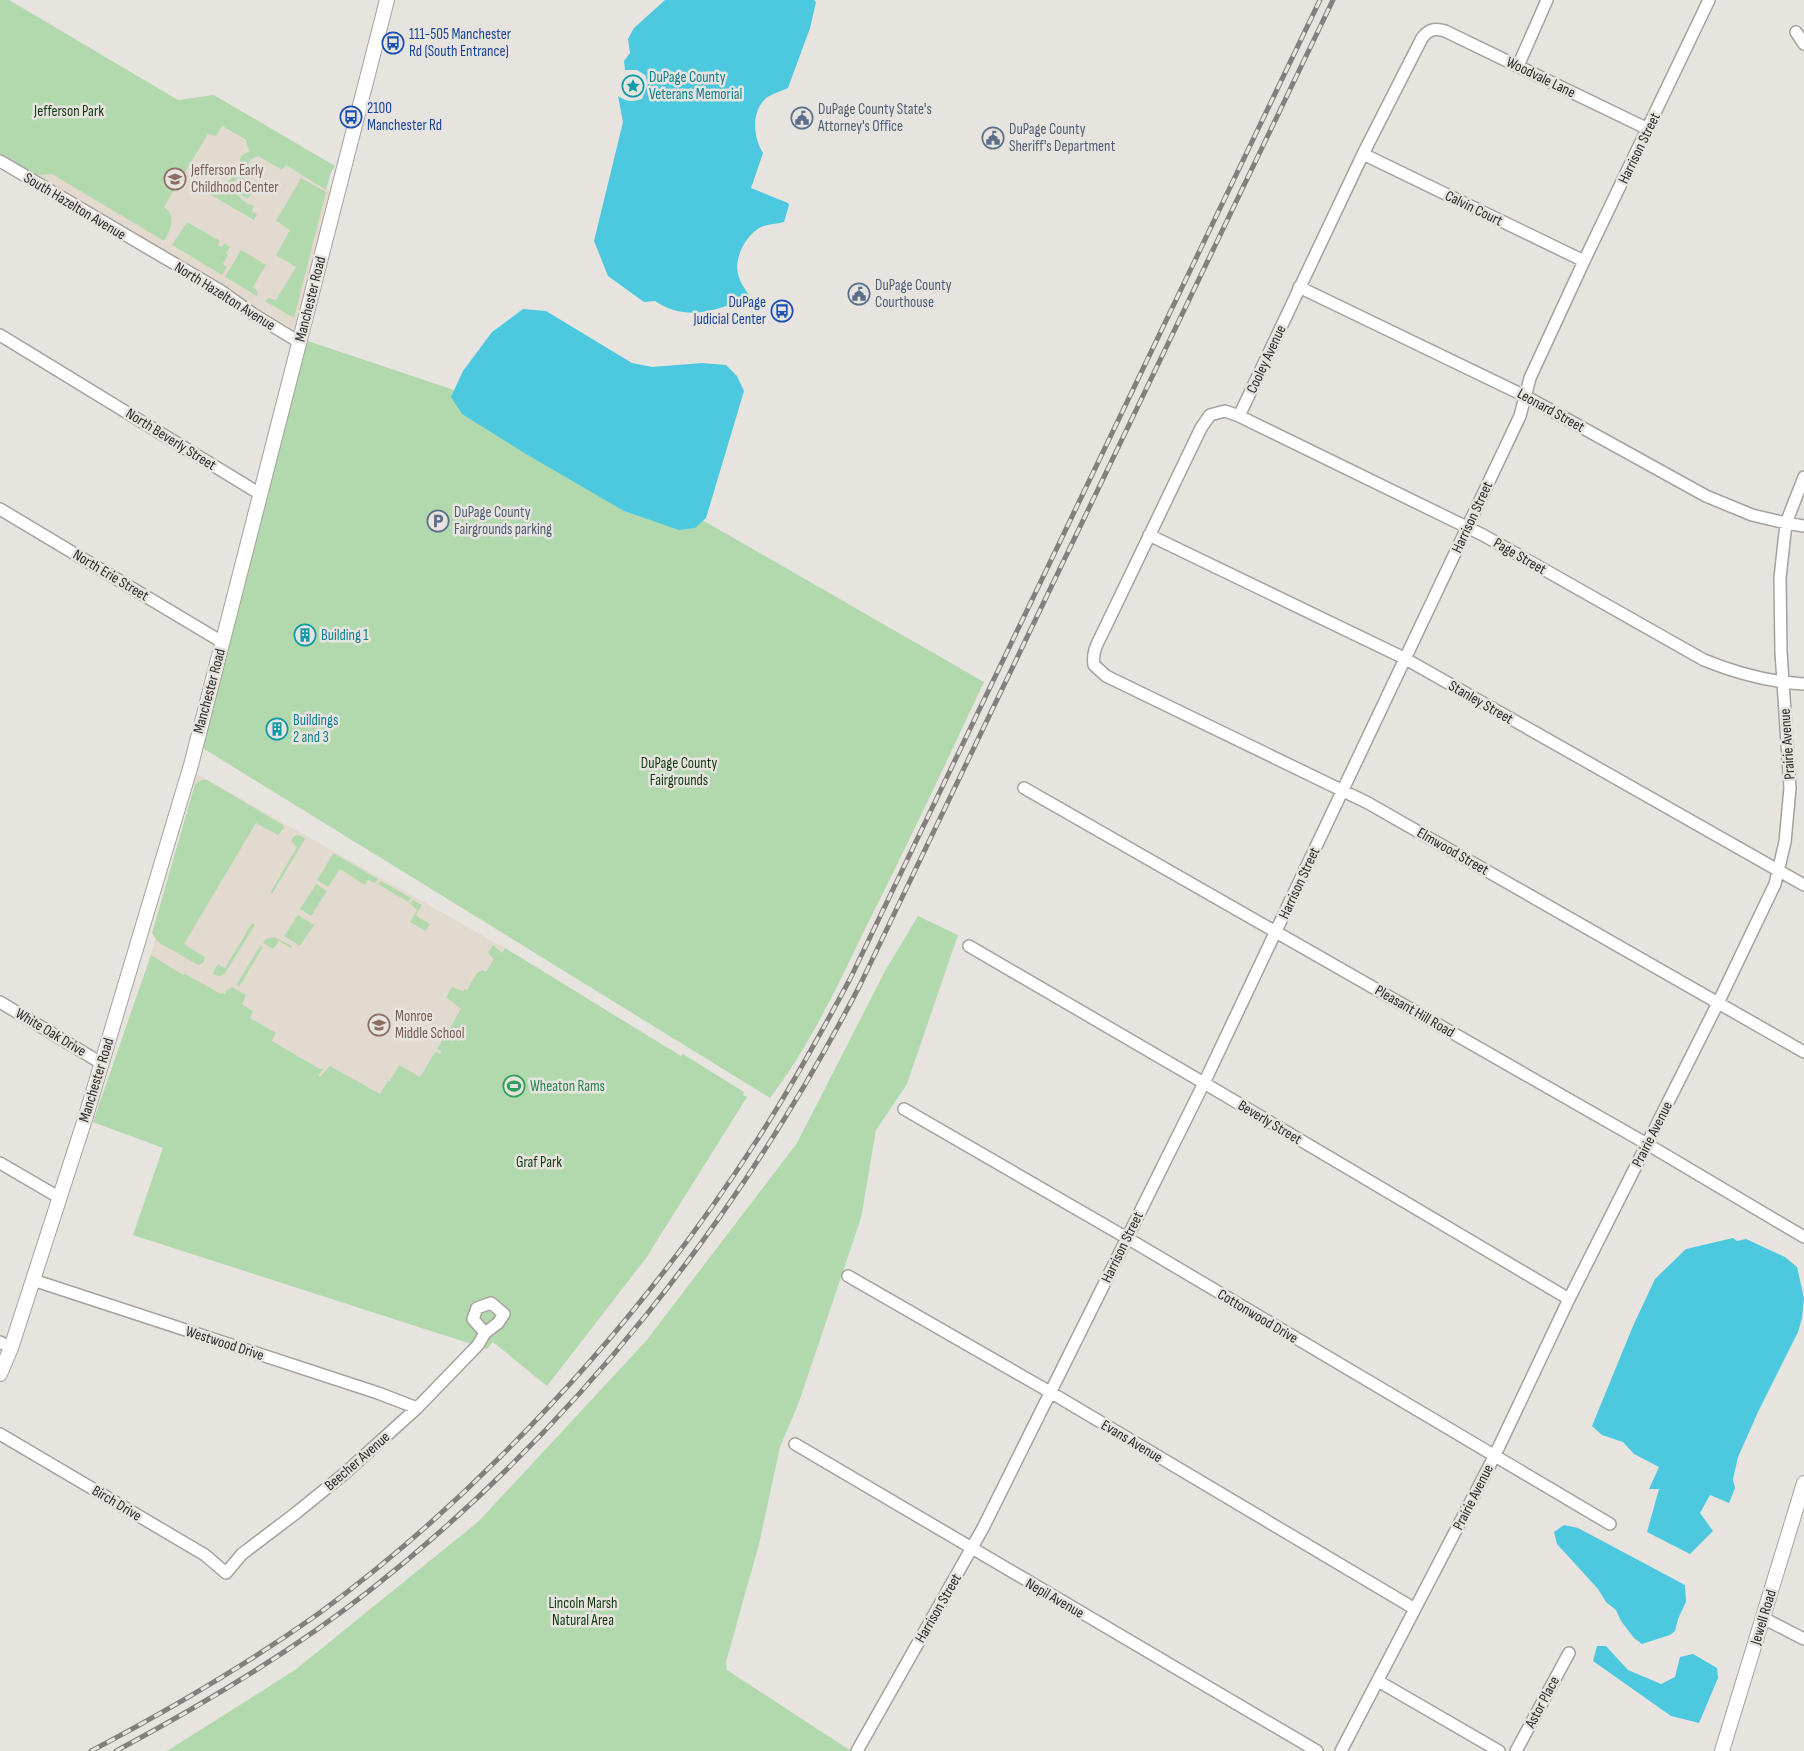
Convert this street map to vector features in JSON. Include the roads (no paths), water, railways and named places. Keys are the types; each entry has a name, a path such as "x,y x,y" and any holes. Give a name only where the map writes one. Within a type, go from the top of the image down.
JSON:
{"street":[{"name":"Manchester Road","path":"0,1374 5,1345 33,1280 60,1198 189,771 387,0"},
{"path":"1518,66 1547,0"},
{"name":"Harrison Street","path":"857,1751 972,1549 1204,1083 1520,416 1530,378 1708,0"},
{"name":"Woodvale Lane","path":"1432,29 1445,31 1648,129"},
{"name":"Cooley Avenue","path":"1239,416 1363,154 1422,38 1432,29"},
{"path":"1796,32 1804,44"},
{"name":"Calvin Court","path":"1363,154 1584,261"},
{"name":"South Hazelton Avenue","path":"0,161 151,251"},
{"name":"North Hazelton Avenue","path":"151,251 221,291 253,314 299,342"},
{"name":"Leonard Street","path":"1299,287 1525,396 1706,496 1752,515 1786,524 1804,526"},
{"name":"North Beverly Street","path":"0,335 260,494"},
{"path":"1149,535 1201,428 1210,415 1225,411 1239,416"},
{"name":"Page Street","path":"1239,416 1467,528 1693,654 1741,674 1783,683 1804,684"},
{"name":"Prairie Avenue","path":"1341,1751 1494,1457 1569,1299 1771,894 1785,842 1790,788 1783,683 1780,602 1781,569 1786,524 1804,477"},
{"name":"North Erie Street","path":"0,509 222,642"},
{"name":"Stanley Street","path":"1149,535 1404,658 1804,885"},
{"name":"Elmwood Street","path":"1149,535 1094,652 1094,665 1106,676 1368,803 1804,1052"},
{"name":"Pleasant Hill Road","path":"1024,788 1647,1144 1804,1237"},
{"name":"Beverly Street","path":"969,946 1569,1299"},
{"name":"White Oak Drive","path":"0,1002 101,1062"},
{"name":"Cottonwood Drive","path":"904,1109 1127,1238 1610,1524"},
{"path":"0,1163 60,1198"},
{"name":"Evans Avenue","path":"848,1276 1050,1392 1415,1609"},
{"name":"Westwood Drive","path":"33,1280 369,1390 417,1408"},
{"name":"Beecher Avenue","path":"230,1569 242,1554 344,1474 417,1408 478,1345 485,1333"},
{"name":"Birch Drive","path":"0,1434 205,1555 226,1573 230,1569"},
{"name":"Nepil Avenue","path":"795,1444 1317,1751"},
{"name":"Jewell Road","path":"1722,1751 1804,1483"},
{"path":"1763,1618 1804,1639"},
{"name":"Astor Place","path":"1516,1751 1569,1654"},
{"path":"1378,1681 1499,1751"}],"water":[{"path":"665,0 814,0 816,2 810,28 788,88 766,98 761,104 756,117 757,140 763,153 751,188 788,203 784,222 761,227 751,235 742,247 737,267 738,274 751,298 703,312 679,311 667,308 655,301 644,302 608,276 594,241 623,122 618,96 630,101 642,99 648,84 645,75 637,70 625,70 624,61 630,53 628,39 634,28"},
{"path":"523,309 546,311 632,363 652,367 702,363 726,365 737,376 744,391 706,518 695,528 679,530 624,511 462,414 451,397 463,371 492,332"},
{"path":"1733,1238 1737,1241 1746,1239 1785,1257 1797,1267 1804,1298 1802,1318 1798,1332 1738,1457 1733,1479 1735,1488 1729,1503 1710,1495 1700,1513 1713,1531 1690,1554 1647,1532 1659,1489 1649,1489 1659,1467 1634,1454 1623,1442 1602,1435 1592,1426 1633,1326 1655,1279 1686,1249"},
{"path":"1564,1525 1578,1528 1685,1585 1686,1602 1675,1631 1670,1635 1642,1644 1634,1638 1621,1621 1616,1610 1606,1602 1598,1589 1557,1544 1554,1532"},
{"path":"1597,1646 1606,1646 1628,1670 1661,1684 1675,1677 1680,1657 1693,1654 1717,1668 1718,1678 1699,1723 1671,1716 1593,1661"}],"railway":[{"path":"91,1751 178,1703 263,1651 318,1614 411,1540 477,1480 570,1384 638,1305 701,1223 771,1118 850,979 1320,0"},
{"path":"116,1751 246,1677 309,1636 369,1591 444,1528 516,1461 583,1389 647,1314 706,1236 762,1155 813,1071 860,985 1333,0"}],"place":[{"name":"111-505 Manchester Rd (South Entrance)","path":"393,43"},
{"name":"DuPage County Veterans Memorial","path":"633,86"},
{"name":"2100 Manchester Rd","path":"351,117"},
{"name":"DuPage County State's Attorney's Office","path":"802,118"},
{"name":"DuPage County Sheriff's Department","path":"993,138"},
{"name":"Jefferson Early Childhood Center","path":"175,179"},
{"name":"DuPage County Courthouse","path":"859,294"},
{"name":"DuPage Judicial Center","path":"782,311"},
{"name":"DuPage County Fairgrounds parking","path":"438,521"},
{"name":"Building 1","path":"305,635"},
{"name":"Buildings 2 and 3","path":"277,729"},
{"name":"Monroe Middle School","path":"379,1025"},
{"name":"Wheaton Rams","path":"514,1086"}],"park label":[{"name":"Jefferson Park","path":"69,111"},
{"name":"DuPage County Fairgrounds","path":"679,772"},
{"name":"Graf Park","path":"539,1162"},
{"name":"Lincoln Marsh Natural Area","path":"583,1612"}]}
